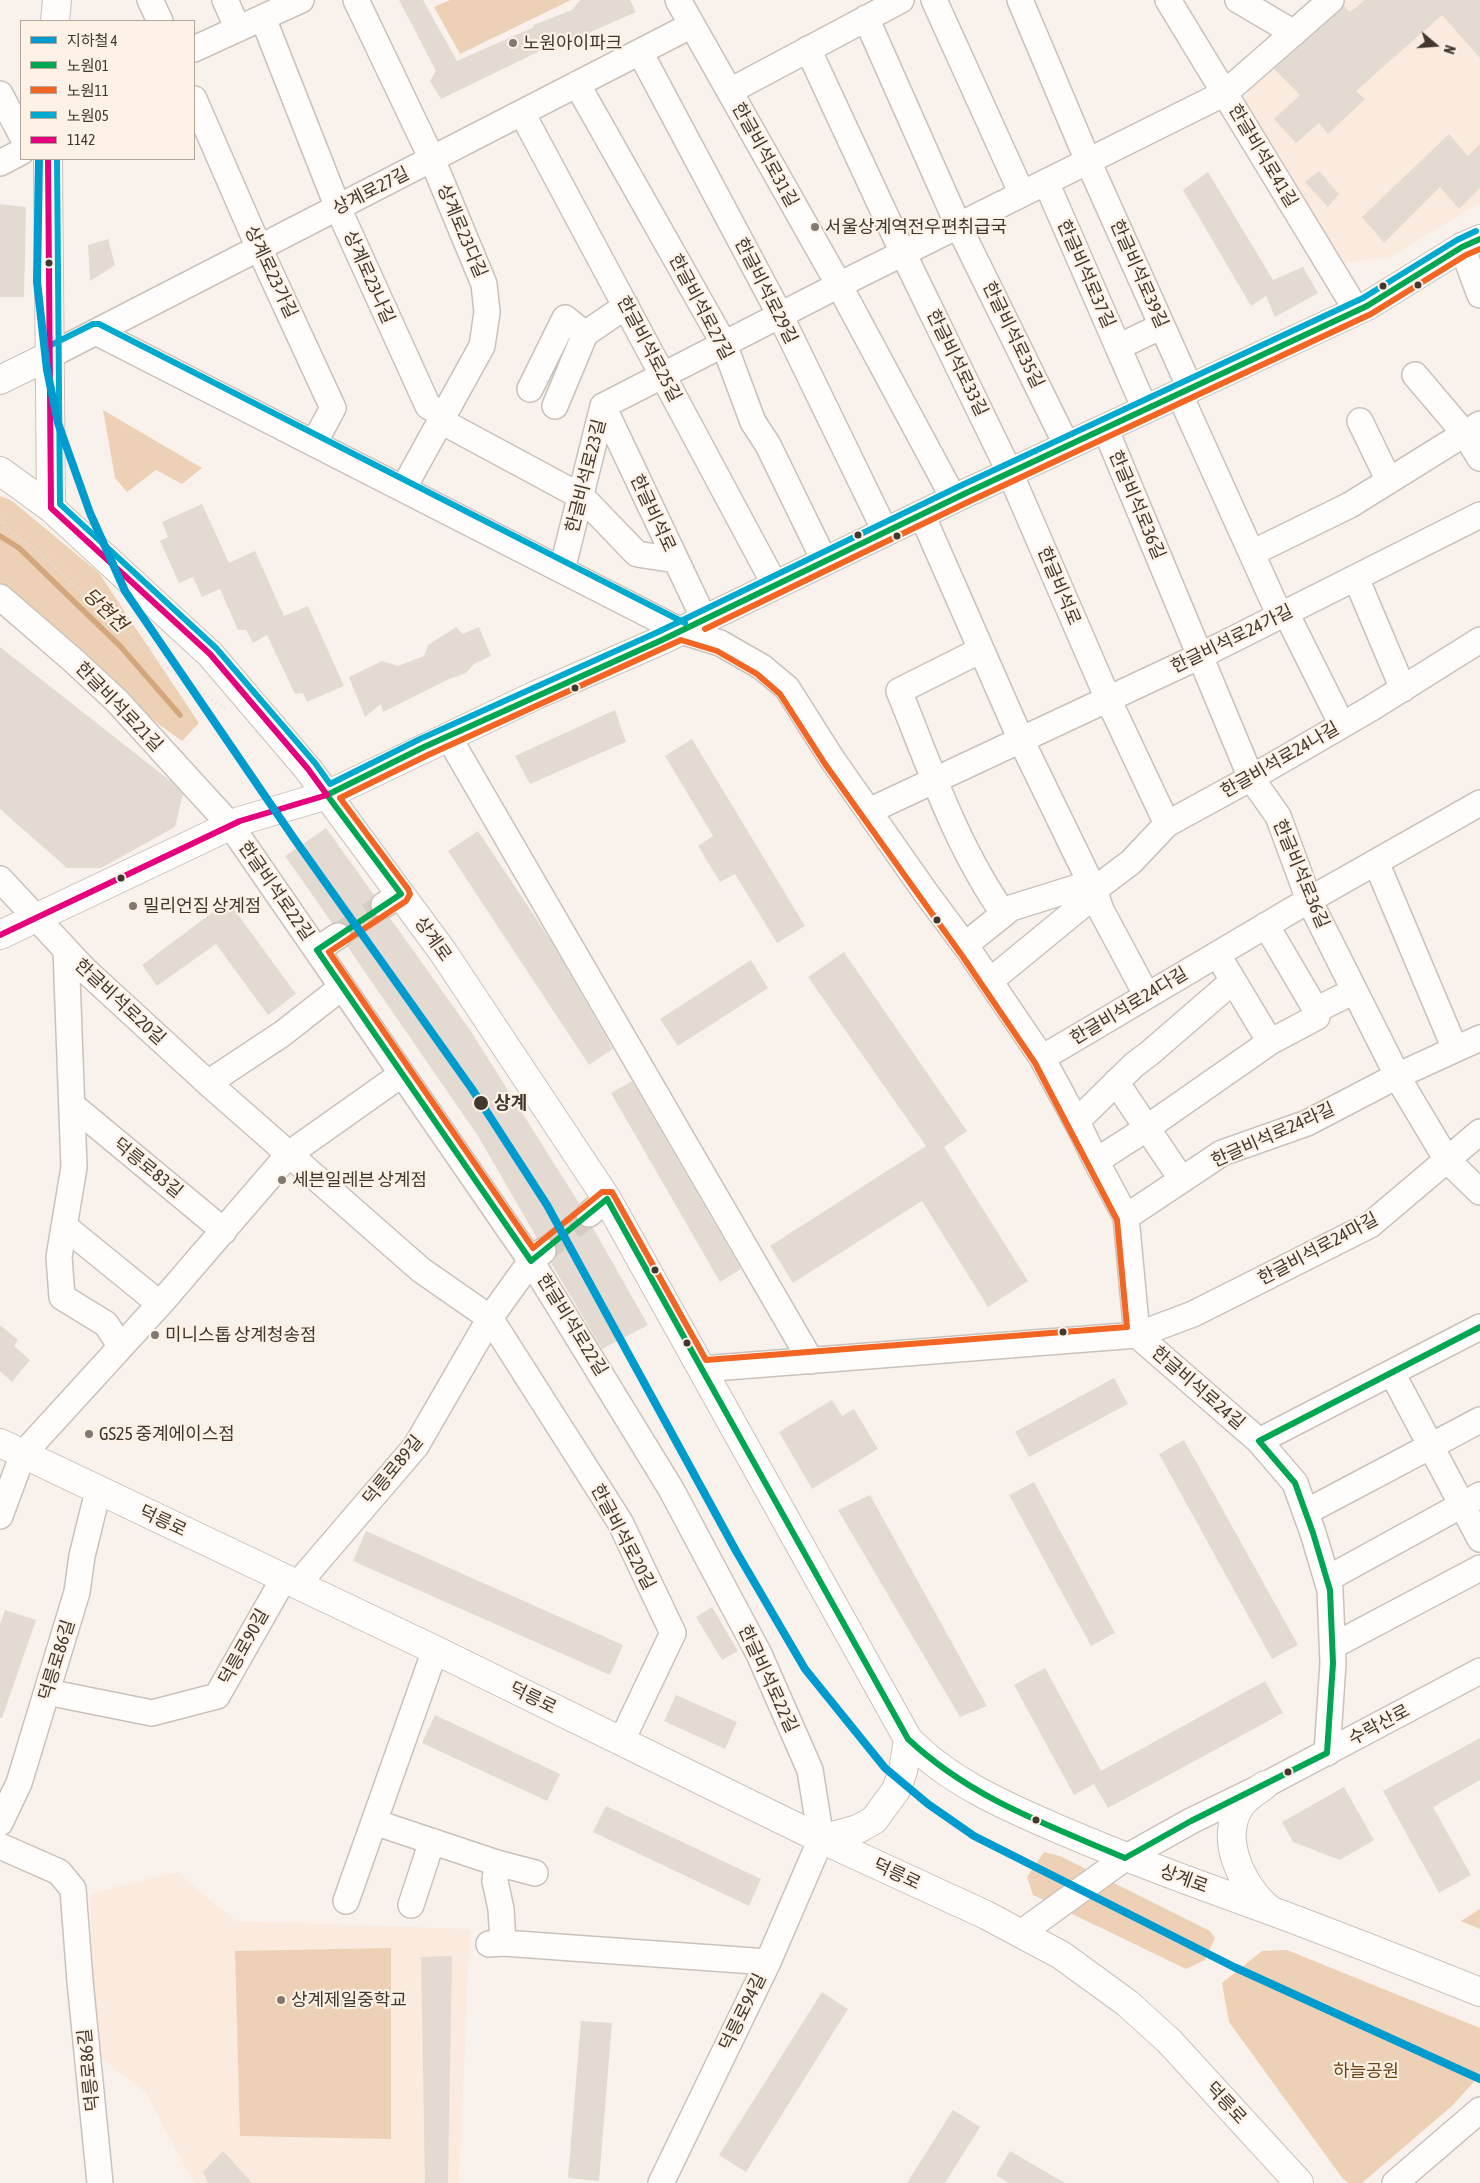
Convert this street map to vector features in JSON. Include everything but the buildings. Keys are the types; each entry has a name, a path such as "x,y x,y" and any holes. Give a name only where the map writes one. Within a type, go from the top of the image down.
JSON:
{"main road":[{"path":"56,20 57,0"},
{"path":"48,160 51,508"},
{"path":"0,935 240,821 327,795 448,736 692,625 1010,472 1357,311 1471,243"},
{"path":"0,380 49,356"},
{"name":"상계로","path":"0,471 51,508 210,654 308,769 327,795 392,899 443,952 598,1206 701,1369 908,1739 939,1767 982,1793 1032,1817 1126,1858 1272,1911 1480,1992"},
{"name":"덕릉로","path":"11,1449 622,1740 821,1839 1021,1933 1061,1955 1127,2003 1170,2041 1299,2183"},
{"path":"821,1839 858,1829 874,1820 896,1790 902,1772 908,1739"},
{"path":"1265,1785 1240,1806 1232,1826 1231,1839 1244,1880 1260,1902 1272,1911"}],"street":[{"path":"150,0 160,20"},
{"path":"225,0 238,29"},
{"path":"195,50 300,0"},
{"name":"상계로23다길","path":"356,0 432,159 484,284 487,312 482,346 403,489"},
{"name":"한글비석로31길","path":"678,0 838,285 954,499"},
{"path":"730,91 901,0"},
{"path":"934,0 1022,194"},
{"name":"한글비석로39길","path":"1020,0 1088,161 1162,326 1185,391"},
{"name":"한글비석로41길","path":"1168,0 1357,311"},
{"path":"1238,0 1294,33"},
{"path":"838,285 1225,93 1331,0"},
{"name":"상계로23나길","path":"263,18 338,208 428,406 443,418 582,497 637,554 676,560"},
{"name":"한글비석로35길","path":"866,18 958,225 1067,446"},
{"name":"상계로27길","path":"49,356 692,25"},
{"name":"한글비석로33길","path":"808,49 903,253 1010,472"},
{"name":"한글비석로29길","path":"640,52 780,315 886,533"},
{"name":"한글비석로27길","path":"577,84 724,344 753,422 768,445 825,562"},
{"path":"0,94 20,132"},
{"name":"상계로23가길","path":"195,101 259,248 333,408 314,443"},
{"name":"한글비석로25길","path":"522,113 775,585"},
{"path":"0,163 20,153"},
{"name":"한글비석로37길","path":"1046,182 1145,409"},
{"path":"1471,243 1480,295"},
{"name":"한글비석로23길","path":"562,570 582,497 603,406 838,285"},
{"path":"555,406 585,334 626,306"},
{"path":"530,389 565,318 585,334"},
{"path":"1118,347 1162,326"},
{"path":"96,332 562,570 692,625"},
{"path":"1415,375 1473,429 1480,458"},
{"path":"1185,391 1252,553 1342,725"},
{"name":"한글비석로","path":"603,406 676,560 692,625"},
{"path":"1360,421 1389,481"},
{"name":"한글비석로36길","path":"1105,428 1251,778 1278,816 1309,900 1398,1076 1447,1160 1480,1192"},
{"path":"1252,553 1350,505 1473,429"},
{"name":"한글비석로","path":"1010,472 1108,699"},
{"path":"922,515 1021,740 1094,889 1101,910 1147,996"},
{"name":"한글비석로24가길","path":"868,811 1200,656 1480,515"},
{"path":"1356,578 1403,689"},
{"name":"한글비석로21길","path":"0,597 66,654 116,701 231,826"},
{"name":"한글비석로24길","path":"692,625 762,667 787,688 868,811 965,945 1042,1058 1077,1121 1126,1217 1137,1335 1259,1441 1295,1483 1330,1590 1333,1646 1327,1753"},
{"name":"한글비석로24나길","path":"990,981 1094,889 1131,862 1167,824 1342,725 1480,640"},
{"path":"981,650 899,690 934,780 972,863 989,893 1004,914"},
{"path":"1108,699 1167,824"},
{"path":"448,736 811,1361"},
{"name":"한글비석로24다길","path":"1042,1058 1266,925 1480,803"},
{"name":"한글비석로22길","path":"231,826 402,1074 537,1256 671,1489 759,1654 810,1770 821,1839"},
{"path":"1376,862 1455,1049"},
{"name":"한글비석로20길","path":"0,878 85,970 208,1084 421,1270 490,1318 620,1522 673,1633 622,1740"},
{"path":"965,945 1011,908 1094,889"},
{"path":"1096,1161 1270,1042 1317,1017 1316,1010 1266,925"},
{"path":"317,950 338,936"},
{"path":"66,950 74,1167 59,1257 62,1297 106,1324 121,1347"},
{"path":"1217,954 1270,1042"},
{"path":"1077,1121 1134,1065 1233,981"},
{"path":"208,1084 282,1034 342,987"},
{"path":"1316,1010 1354,990"},
{"name":"한글비석로24라길","path":"1126,1217 1222,1153 1307,1123 1398,1076 1480,1038"},
{"path":"0,1516 11,1449 121,1347 224,1231 289,1154 402,1074"},
{"path":"1116,1082 1182,1180"},
{"name":"덕릉로83길","path":"72,1105 224,1231"},
{"name":"한글비석로24마길","path":"1137,1335 1193,1314 1370,1225 1480,1132"},
{"path":"64,1226 160,1304"},
{"path":"490,1318 537,1256"},
{"name":"덕릉로89길","path":"290,1581 416,1446 490,1318"},
{"path":"1259,1441 1480,1327"},
{"path":"701,1369 1137,1335"},
{"path":"1392,1373 1431,1446 1471,1500 1480,1539"},
{"path":"1306,1512 1480,1420"},
{"name":"덕릉로86길","path":"0,1823 19,1783 77,1592 82,1556 98,1491"},
{"path":"1327,1579 1471,1500"},
{"path":"1333,1646 1480,1568"},
{"name":"덕릉로90길","path":"47,1692 152,1713 217,1696 290,1581"},
{"path":"346,1901 435,1650"},
{"name":"수락산로","path":"1021,1933 1126,1858 1191,1821 1327,1753 1480,1671"},
{"path":"374,1822 497,1863 535,1873"},
{"name":"덕릉로94길","path":"660,2183 768,1962 821,1839"},
{"path":"411,1905 432,1841"},
{"name":"덕릉로86길","path":"0,1846 59,1872 73,1889 80,1982 100,2183"},
{"path":"497,1863 495,1881 502,1909 496,1944 768,1962"},
{"path":"1395,2183 1480,2110"}],"path":[{"path":"0,518 7,529 48,561 152,657 230,713"}],"shaded area":[{"path":"1346,0 1480,0 1480,203 1390,257 1341,263 1245,101 1251,85 1298,40"},
{"name":"상계제일중학교","path":"177,1872 236,1921 470,1929 459,2183 194,2183 146,2093 96,2054 90,1894"}],"green space":[{"path":"450,0 571,0 460,54 434,7"},
{"path":"103,410 202,468 182,484 156,470 127,492 115,478"},
{"path":"0,496 11,500 99,573 199,723 182,741 0,610"},
{"path":"1044,1852 1060,1856 1210,1931 1215,1938 1205,1960 1186,1969 1033,1895 1027,1877"},
{"path":"1480,1909 1480,1929 1461,1921"},
{"path":"391,1948 391,2139 240,2136 235,1951"},
{"name":"하늘공원","path":"1287,1950 1480,2028 1480,2075 1452,2106 1362,2183 1349,2183 1343,2179 1229,2022 1222,1983 1262,1951"}],"waterway":[{"name":"당현천","path":"0,536 19,548 121,647 180,715"}],"tunnel":[{"path":"338,936 384,905"},
{"path":"543,1251 589,1214"}],"metro line":[{"name":"4","path":"39,160 37,282 47,370 58,423 90,513 125,591 293,837 472,1089 547,1205 736,1551 805,1669 885,1768 928,1804 974,1836 1234,1967 1480,2079"}],"transit line":[{"name":"1142","path":"0,935 240,821 327,795 308,769 210,654 51,508 48,160"},
{"name":"노원05","path":"57,160 60,504 216,648 315,763 330,784 420,739 658,632 960,486 1363,298 1457,240 1476,231"},
{"name":"노원01","path":"1480,239 1462,247 1367,306 964,494 662,640 424,747 327,795 401,894 317,950 531,1261 607,1199 908,1739 932,1760 984,1794 1038,1821 1125,1858 1191,1821 1327,1753 1333,1663 1330,1590 1313,1533 1295,1483 1259,1441 1480,1327"},
{"name":"노원11","path":"705,629 968,502 1371,314 1466,255 1480,249"},
{"name":"노원05","path":"45,348 93,324 99,324 685,623"},
{"name":"노원11","path":"681,640 717,651 757,674 780,694 825,764 963,957 1035,1063 1117,1220 1127,1327 706,1360 612,1192 602,1192 533,1248 329,952 406,901 410,894 340,798 428,755 681,640"}],"place":[{"name":"노원아이파크","path":"513,43"},
{"name":"서울상계역전우편취급국","path":"815,227"},
{"name":"밀리언짐 상계점","path":"133,906"},
{"name":"상계","path":"481,1103"},
{"name":"세븐일레븐 상계점","path":"282,1180"},
{"name":"미니스톱 상계청송점","path":"155,1335"},
{"name":"GS25 중계에이스점","path":"89,1434"},
{"name":"상계제일중학교","path":"281,2000"}]}
